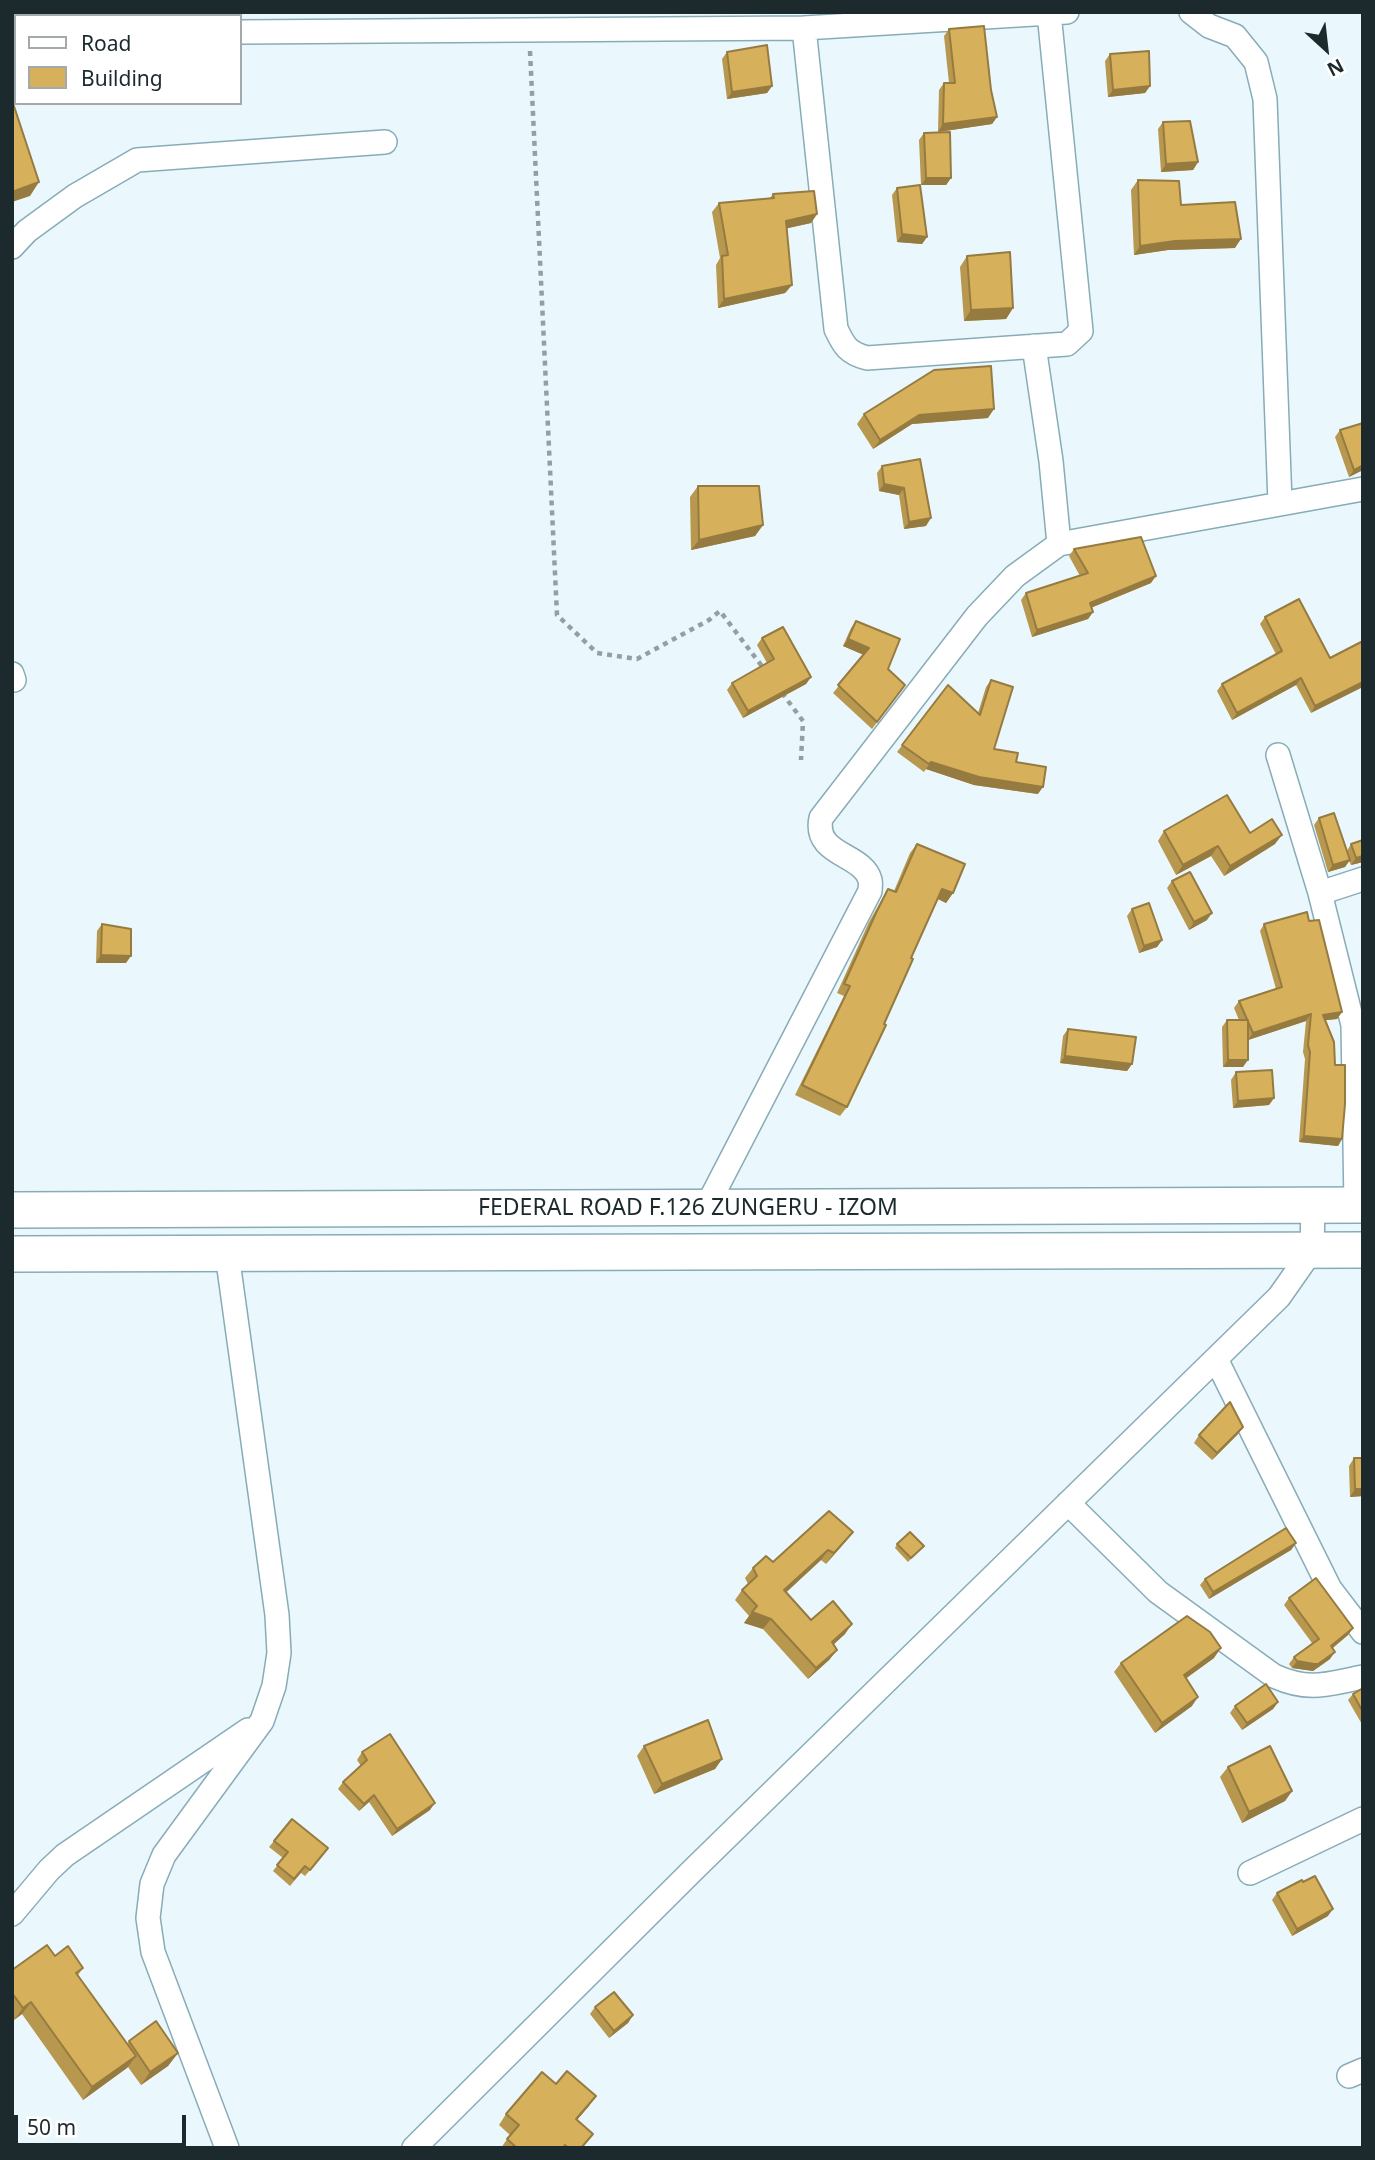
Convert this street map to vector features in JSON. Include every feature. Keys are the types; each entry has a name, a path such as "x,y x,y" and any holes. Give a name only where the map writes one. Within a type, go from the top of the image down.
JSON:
{"main road":[{"name":"FEDERAL ROAD F.126 ZUNGERU - IZOM","path":"12,1210 1359,1205"},
{"name":"FEDERAL ROAD F.126 ZUNGERU - IZOM","path":"12,1254 1363,1250"}],"street":[{"path":"1191,12 1209,26 1235,36 1256,62 1265,99 1280,503"},
{"path":"242,32 529,30 718,20 804,27 1058,13 1081,331 1067,344 867,358 853,354 843,344 836,329 804,27"},
{"path":"12,247 27,231 75,196 137,160 384,142"},
{"path":"1034,346 1051,461 1059,544"},
{"path":"706,1208 870,891 870,879 864,870 826,843 819,827 821,818 977,616 1015,576 1059,544 1363,489"},
{"path":"1278,755 1358,1023 1359,1205"},
{"path":"1320,893 1363,879"},
{"path":"414,2148 692,1871 1279,1297 1312,1250 1313,1205"},
{"path":"227,1254 277,1615 279,1653 274,1686 262,1720 164,1855 152,1884 148,1918 153,1952 227,2148"},
{"path":"1216,1359 1329,1589 1363,1632"},
{"path":"1068,1503 1158,1592 1274,1676 1293,1685 1313,1686 1363,1677"},
{"path":"12,1914 65,1856 262,1720"},
{"path":"1250,1873 1363,1819"}],"path":[{"path":"529,30 557,615 597,653 637,659 709,620 720,611 770,677"},
{"path":"778,688 803,721 800,760"}],"building":[{"path":"984,26 991,90 997,117 943,124 944,83 955,83 949,29"},
{"path":"767,45 772,86 732,92 727,52"},
{"path":"1149,51 1150,86 1113,90 1110,54"},
{"path":"12,100 39,182 12,192"},
{"path":"1190,121 1198,162 1166,164 1163,122"},
{"path":"950,132 951,178 926,178 924,133"},
{"path":"1138,180 1179,181 1181,205 1235,202 1241,239 1175,241 1140,246"},
{"path":"920,185 927,237 902,234 897,188"},
{"path":"814,191 817,214 786,221 792,285 724,299 722,256 728,255 719,203 774,198 773,194"},
{"path":"1010,252 1013,308 971,310 967,256"},
{"path":"991,366 994,409 919,415 880,440 864,414 934,370"},
{"path":"1363,423 1363,465 1354,470 1340,430"},
{"path":"920,459 931,518 909,522 904,488 884,484 882,466"},
{"path":"698,486 759,486 763,525 699,540"},
{"path":"1141,537 1156,576 1090,603 1093,612 1037,630 1026,593 1088,573 1074,549"},
{"path":"1299,599 1330,658 1363,641 1363,682 1315,706 1301,678 1237,713 1222,684 1282,651 1265,617"},
{"path":"856,621 900,639 888,669 905,685 877,722 838,685 869,648 848,639"},
{"path":"783,627 811,677 748,711 732,683 774,659 762,638"},
{"path":"991,680 1013,687 994,749 1018,753 1016,762 1046,767 1043,787 979,777 931,762 929,764 902,745 948,685 980,715"},
{"path":"1227,795 1250,833 1272,819 1282,835 1230,866 1218,846 1183,865 1164,831"},
{"path":"1334,813 1350,860 1333,865 1319,818"},
{"path":"1363,840 1363,856 1356,858 1351,844"},
{"path":"917,844 965,864 953,893 942,889 911,958 913,959 884,1024 886,1025 847,1107 802,1085 850,986 844,984 876,913 888,889 896,892"},
{"path":"1190,872 1212,913 1194,922 1172,881"},
{"path":"1149,903 1162,940 1144,946 1132,909"},
{"path":"1307,912 1309,921 1319,920 1342,1012 1323,1015 1334,1042 1335,1065 1345,1065 1342,1139 1304,1136 1311,1014 1253,1033 1239,1001 1282,987 1264,924"},
{"path":"102,924 131,929 131,956 101,955"},
{"path":"1227,1020 1248,1020 1248,1060 1228,1060"},
{"path":"1068,1029 1136,1037 1132,1064 1065,1056"},
{"path":"1272,1070 1274,1098 1238,1101 1236,1072"},
{"path":"1230,1402 1243,1427 1217,1453 1199,1435"},
{"path":"1354,1458 1363,1458 1363,1489 1355,1489"},
{"path":"829,1511 853,1532 834,1553 828,1550 784,1590 811,1620 833,1601 852,1624 832,1642 837,1650 816,1668 771,1619 752,1612 757,1606 742,1590 757,1576 753,1568 766,1556 773,1562"},
{"path":"1286,1528 1296,1543 1213,1592 1205,1579"},
{"path":"910,1532 924,1546 911,1558 897,1544"},
{"path":"1316,1578 1353,1628 1331,1646 1335,1652 1314,1664 1297,1661 1294,1657 1319,1639 1289,1598"},
{"path":"1187,1616 1210,1632 1221,1648 1184,1675 1198,1697 1162,1723 1121,1663"},
{"path":"1266,1684 1278,1702 1247,1723 1235,1706"},
{"path":"1363,1688 1363,1712 1353,1694"},
{"path":"708,1720 722,1759 662,1784 644,1746"},
{"path":"390,1734 435,1803 397,1829 374,1795 364,1804 343,1782 367,1760 362,1752"},
{"path":"1270,1746 1292,1791 1249,1812 1228,1767"},
{"path":"292,1819 328,1848 310,1870 305,1866 294,1879 277,1865 288,1852 274,1841"},
{"path":"1315,1876 1333,1909 1297,1929 1277,1893"},
{"path":"47,1945 55,1956 68,1946 83,1968 76,1973 136,2056 92,2087 31,2002 23,2008 12,1993 12,1970"},
{"path":"614,1992 633,2015 614,2031 595,2007"},
{"path":"156,2021 178,2053 150,2072 129,2041"},
{"path":"567,2071 596,2096 576,2119 593,2134 581,2148 568,2148 565,2145 563,2148 517,2148 507,2139 519,2125 506,2114 542,2072 556,2084"}]}
